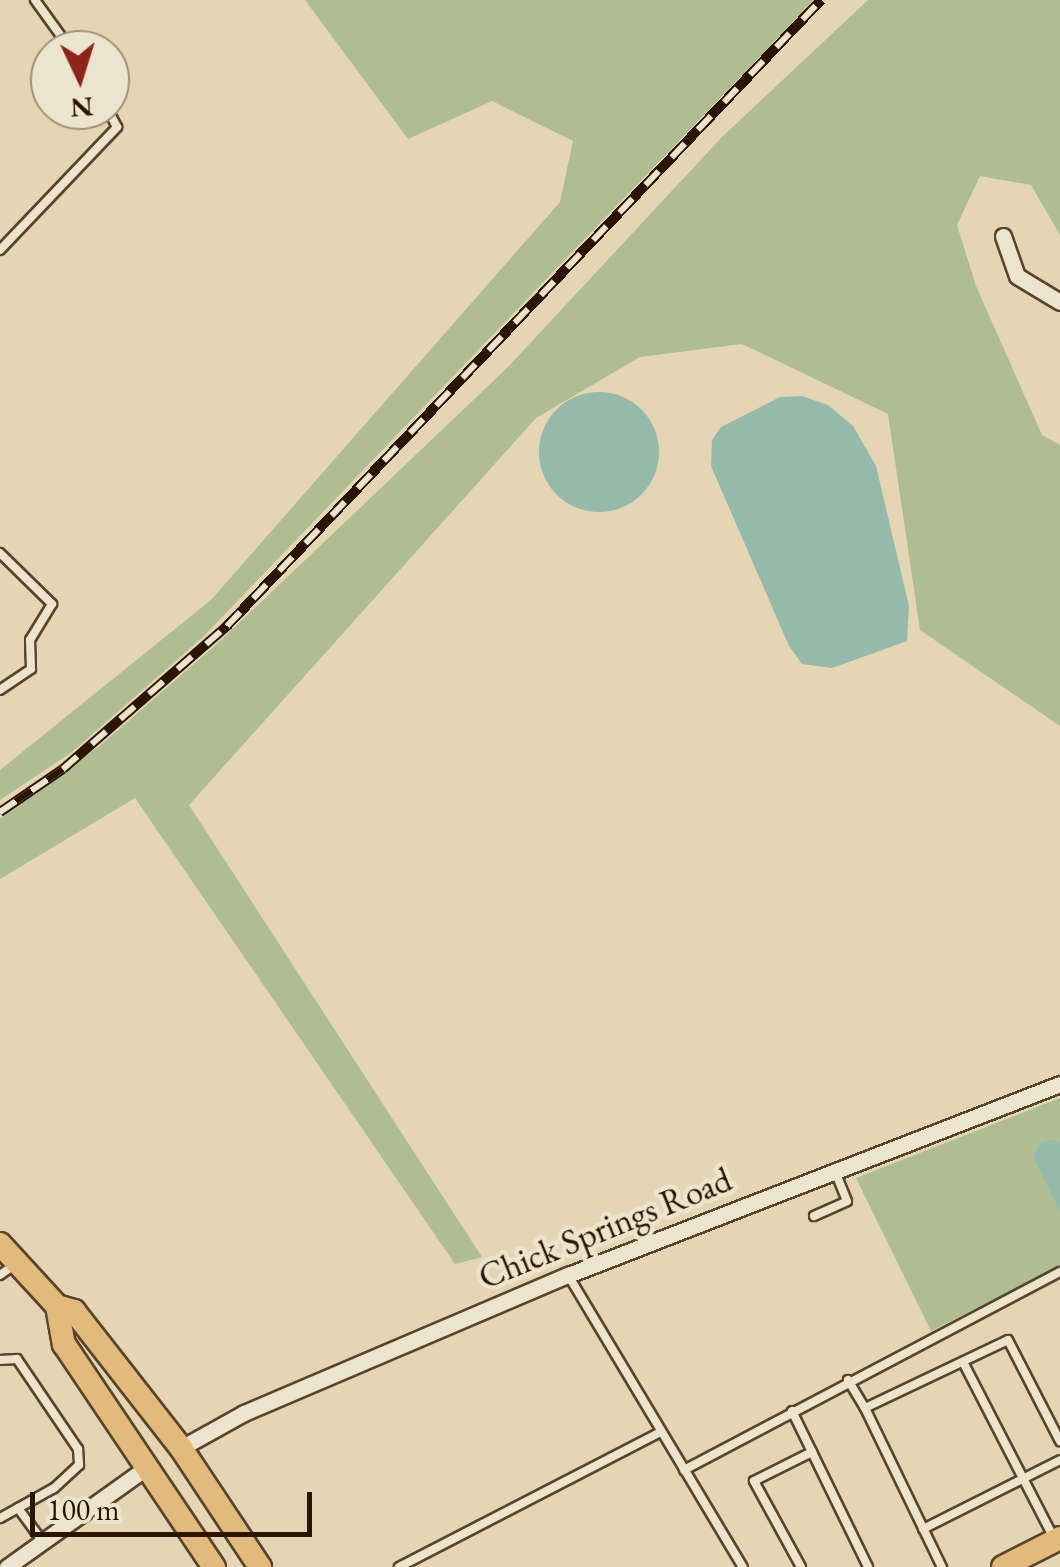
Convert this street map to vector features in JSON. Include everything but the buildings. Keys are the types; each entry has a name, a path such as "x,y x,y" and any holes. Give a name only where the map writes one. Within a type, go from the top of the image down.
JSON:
{"main road":[{"path":"0,1244 9,1269 57,1306 74,1311 181,1448 260,1567"},
{"path":"57,1306 64,1344 147,1467 206,1564"},
{"path":"1002,1567 1058,1539"}],"street":[{"path":"1003,236 1017,276 1060,302"},
{"name":"Chick Springs Road","path":"181,1448 244,1413 568,1275 1060,1084"},
{"path":"8,1567 147,1467"}],"lane":[{"path":"35,0 57,30"},
{"path":"0,250 114,130"},
{"path":"0,553 52,604 30,640 31,669 0,690"},
{"path":"814,1216 847,1201 834,1169"},
{"path":"684,1470 848,1380 1060,1272"},
{"path":"568,1275 743,1567"},
{"path":"864,1408 1008,1340 1060,1441"},
{"path":"0,1360 17,1358 78,1449 79,1465 54,1488 0,1518"},
{"path":"963,1362 1058,1539"},
{"path":"848,1380 942,1567"},
{"path":"792,1411 868,1567"},
{"path":"399,1567 660,1433"},
{"path":"801,1567 754,1481 812,1452"},
{"path":"923,1529 1060,1460"},
{"path":"18,1508 43,1542"}],"shaded area":[{"path":"305,0 814,0 204,636 72,752 0,800 0,770 211,600 560,202 573,141 492,101 408,139"},
{"path":"868,0 1060,0 1060,235 1031,185 980,176 957,225 976,286 1042,435 1060,445 1060,726 920,630 888,414 742,344 640,357 536,418 189,805 482,1257 455,1264 135,798 0,879 0,819 102,744 218,643 507,368 722,137"},
{"path":"599,392 622,397 641,410 654,429 659,452 654,475 641,494 622,507 599,512 576,507 557,494 544,475 539,452 544,429 557,410 576,397"},
{"path":"802,396 828,405 853,426 876,466 909,606 907,641 832,668 802,664 789,646 711,466 712,440 721,427 780,397"},
{"path":"1060,1098 1060,1266 931,1331 856,1178"},
{"path":"1054,1139 1060,1143 1060,1212 1033,1156 1040,1143"}],"railway":[{"path":"0,812 63,769 227,626 821,0"}]}
